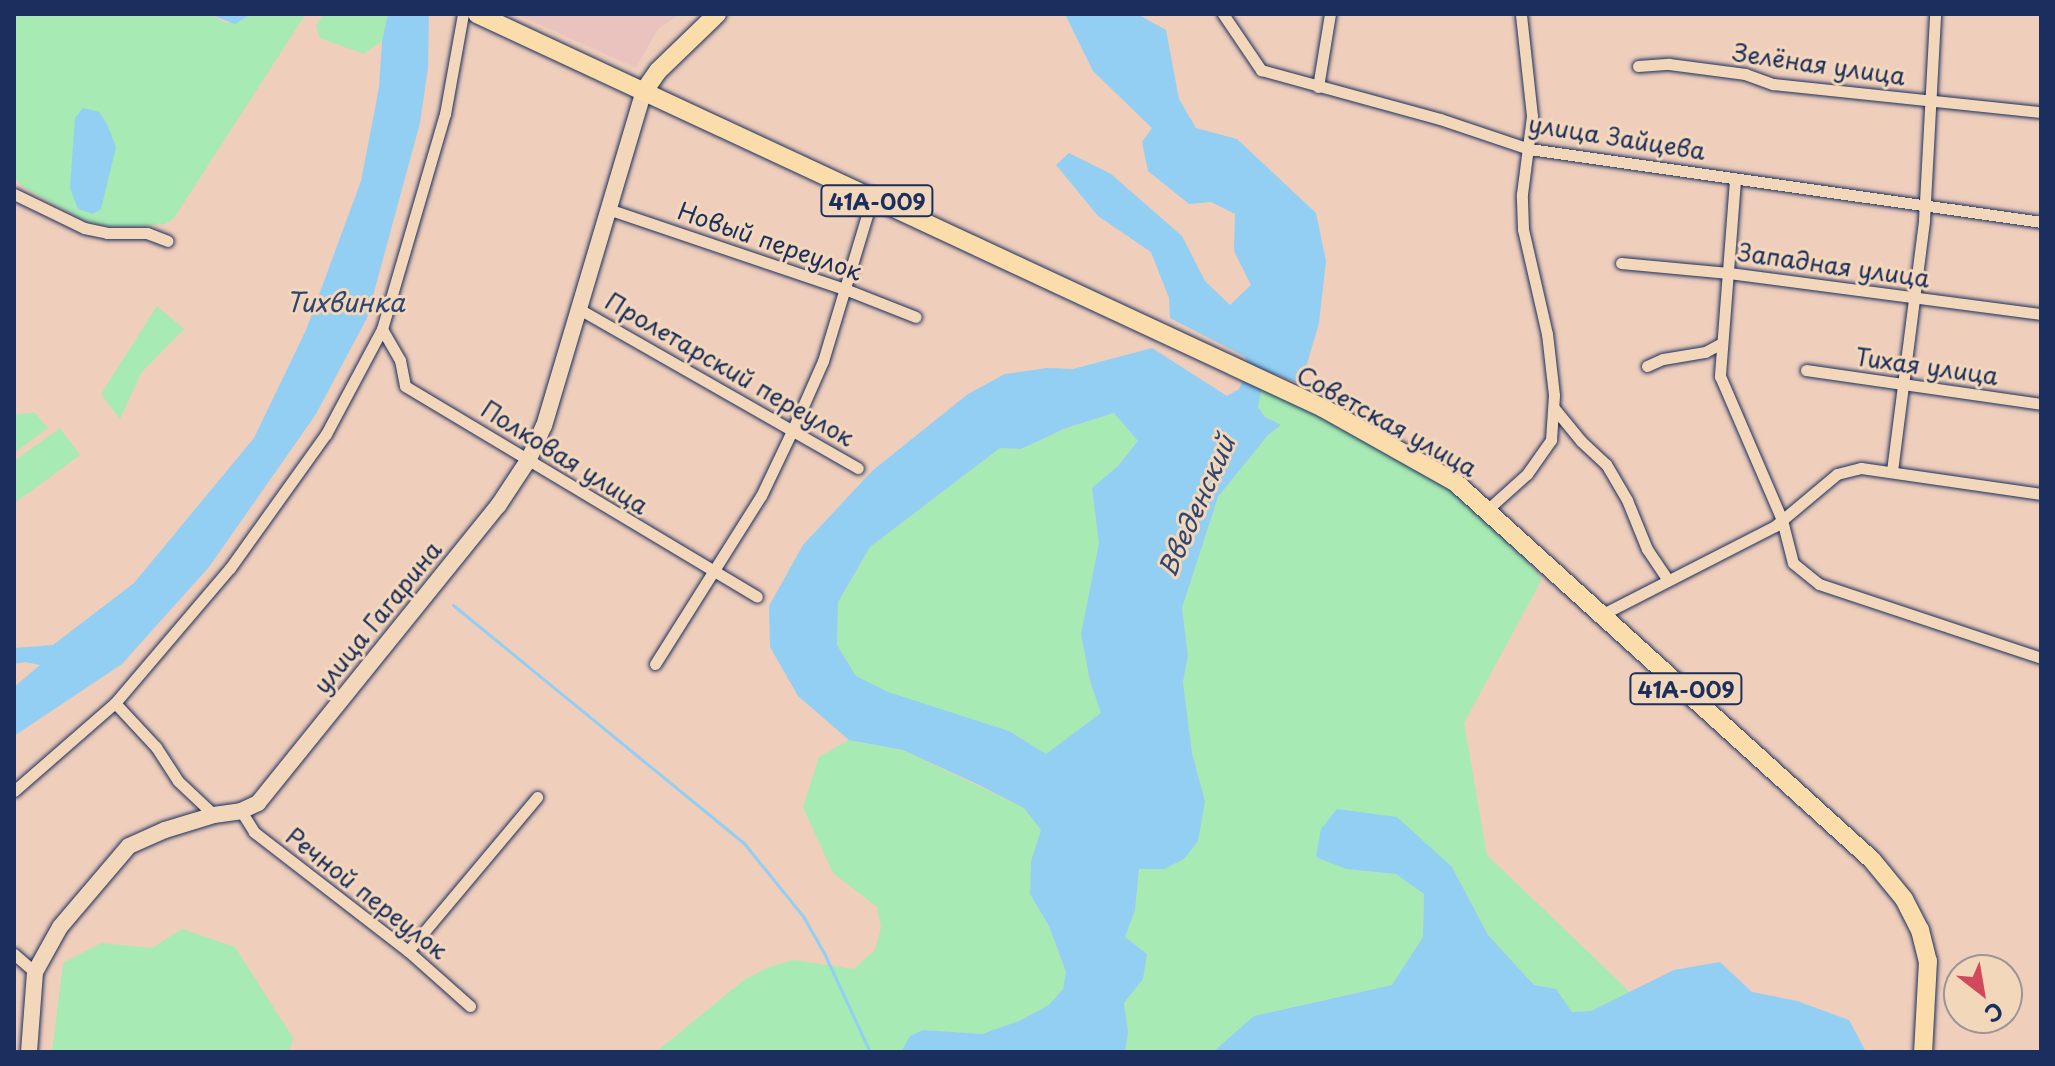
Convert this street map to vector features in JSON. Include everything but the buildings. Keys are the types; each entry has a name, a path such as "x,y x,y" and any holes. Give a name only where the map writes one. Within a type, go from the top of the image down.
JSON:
{"main road":[{"name":"41А-009","path":"477,14 644,91"},
{"path":"644,91 658,71 717,14"},
{"name":"Советская улица","path":"644,91 1323,408 1455,482 1872,860 1904,899 1920,930 1928,961 1923,1052"}],"street":[{"path":"14,791 115,703 230,568 326,434 382,329 445,114 463,14"},
{"name":"улица Зайцева","path":"1223,14 1261,70 1440,119 1529,149 2041,222"},
{"path":"1318,87 1330,14"},
{"path":"1488,509 1527,474 1551,440 1554,408 1547,334 1523,229 1522,194 1532,116 1521,14"},
{"path":"1892,471 1925,205 1935,14"},
{"name":"Зелёная улица","path":"1638,66 1669,64 1745,74 1773,84 1840,89 1931,103 2041,112"},
{"name":"улица Гагарина","path":"241,811 258,803 498,506 529,459 544,426 644,91"},
{"path":"1735,180 1720,376 1782,520 1793,563 1819,584 2041,658"},
{"path":"14,194 84,228 147,233 168,241"},
{"path":"655,664 761,496 793,429 823,361 842,288 872,199"},
{"name":"Новый переулок","path":"608,209 842,288 916,317"},
{"name":"Западная улица","path":"1621,263 1729,273 2041,314"},
{"name":"Пролетарский переулок","path":"579,309 858,468"},
{"name":"Полковая улица","path":"382,329 400,360 405,386 757,597"},
{"path":"1647,366 1705,352 1722,343"},
{"name":"Тихая улица","path":"1806,370 1902,387 2041,404"},
{"path":"1554,408 1581,441 1606,464 1627,500 1647,549 1667,579"},
{"path":"1603,614 1782,520 1837,474 1861,468 1892,471 2041,494"},
{"path":"115,703 156,747 178,781 214,815"},
{"path":"408,951 537,797"},
{"path":"14,1052 29,1048 35,972 60,927 129,846 214,815 241,811"},
{"name":"Речной переулок","path":"241,811 254,832 408,951 470,1006"},
{"path":"14,954 35,972"}],"shaded area":[{"path":"516,14 680,14 658,29 636,68"}],"green space":[{"path":"14,14 209,14 226,23 242,20 251,14 305,15 174,218 165,224 106,226 83,220 23,187 14,177"},
{"path":"323,14 388,14 382,41 364,54 320,38 316,26"},
{"path":"157,306 184,329 141,373 120,419 101,394"},
{"path":"1265,383 1488,509 1542,579 1464,723 1487,855 1630,992 1591,1011 1572,1012 1556,990 1534,985 1488,935 1452,867 1346,869 1396,874 1424,894 1423,937 1392,985 1255,1016 1213,1052 1125,1052 1128,1032 1124,1003 1143,979 1147,954 1124,937 1135,910 1139,869 1164,869 1205,801 1192,753 1183,682 1188,656 1182,608 1218,497 1268,435 1280,426 1265,417 1258,407 1258,396"},
{"path":"34,412 48,428 14,453 14,415"},
{"path":"1114,413 1138,441 1118,466 1092,489 1099,543 1081,634 1090,681 1101,713 1046,754 1009,731 888,693 856,676 837,645 838,602 870,547 1000,448 1021,449 1066,428"},
{"path":"60,428 80,455 16,502 14,461"},
{"path":"849,740 903,750 1024,808 1041,830 1031,861 1030,894 1049,926 1066,972 1063,989 1049,1005 1019,1021 982,1034 923,1030 901,1052 656,1052 744,980 769,967 794,960 854,969 875,950 881,928 877,907 833,873 803,807 819,757"},
{"path":"182,929 235,947 293,1038 289,1052 52,1052 63,963 101,943 152,948"}],"water":[{"path":"209,14 251,14 235,24"},
{"name":"Тихвинка","path":"388,14 429,14 428,68 420,123 367,318 316,414 209,567 122,664 14,736 14,687 40,665 25,662 14,664 14,648 53,645 134,583 254,438 306,330 361,181 379,88 382,41"},
{"name":"Введенский","path":"1065,14 1137,14 1166,30 1179,99 1196,128 1237,139 1316,213 1326,261 1319,323 1301,384 1275,374 1262,385 1258,407 1265,417 1281,425 1268,435 1218,497 1182,608 1188,656 1183,682 1192,753 1205,801 1198,841 1184,859 1164,869 1139,869 1135,910 1125,937 1147,954 1143,979 1124,1003 1128,1032 1125,1052 901,1052 910,1036 923,1030 982,1034 1019,1021 1049,1005 1063,989 1066,972 1049,926 1030,894 1031,861 1041,830 1024,808 977,784 903,750 849,740 798,696 770,647 769,606 803,545 872,471 968,394 1005,374 1047,368 1073,369 1152,348 1227,396 1239,389 1250,365 1244,356 1170,318 1169,298 1151,252 1098,216 1056,165 1069,153 1111,174 1182,236 1205,281 1230,305 1251,285 1234,251 1235,214 1211,202 1189,204 1148,171 1142,142 1152,128 1093,71","holes":["1114,413 1138,441 1118,466 1092,488 1099,543 1081,634 1090,681 1101,713 1046,754 1009,731 888,692 856,676 837,645 838,602 870,547 1000,448 1021,449 1066,428"]},
{"path":"83,108 99,112 116,147 101,209 93,214 78,209 70,188 75,118"},
{"path":"1337,809 1397,817 1452,867 1488,935 1534,985 1556,989 1572,1012 1591,1011 1674,970 1720,962 1752,992 1797,1001 1849,1020 1866,1052 1213,1052 1254,1016 1392,985 1423,937 1424,894 1396,874 1346,869 1316,857 1321,829"}],"waterway":[{"path":"453,605 743,842 803,916 824,953 870,1052"}]}
